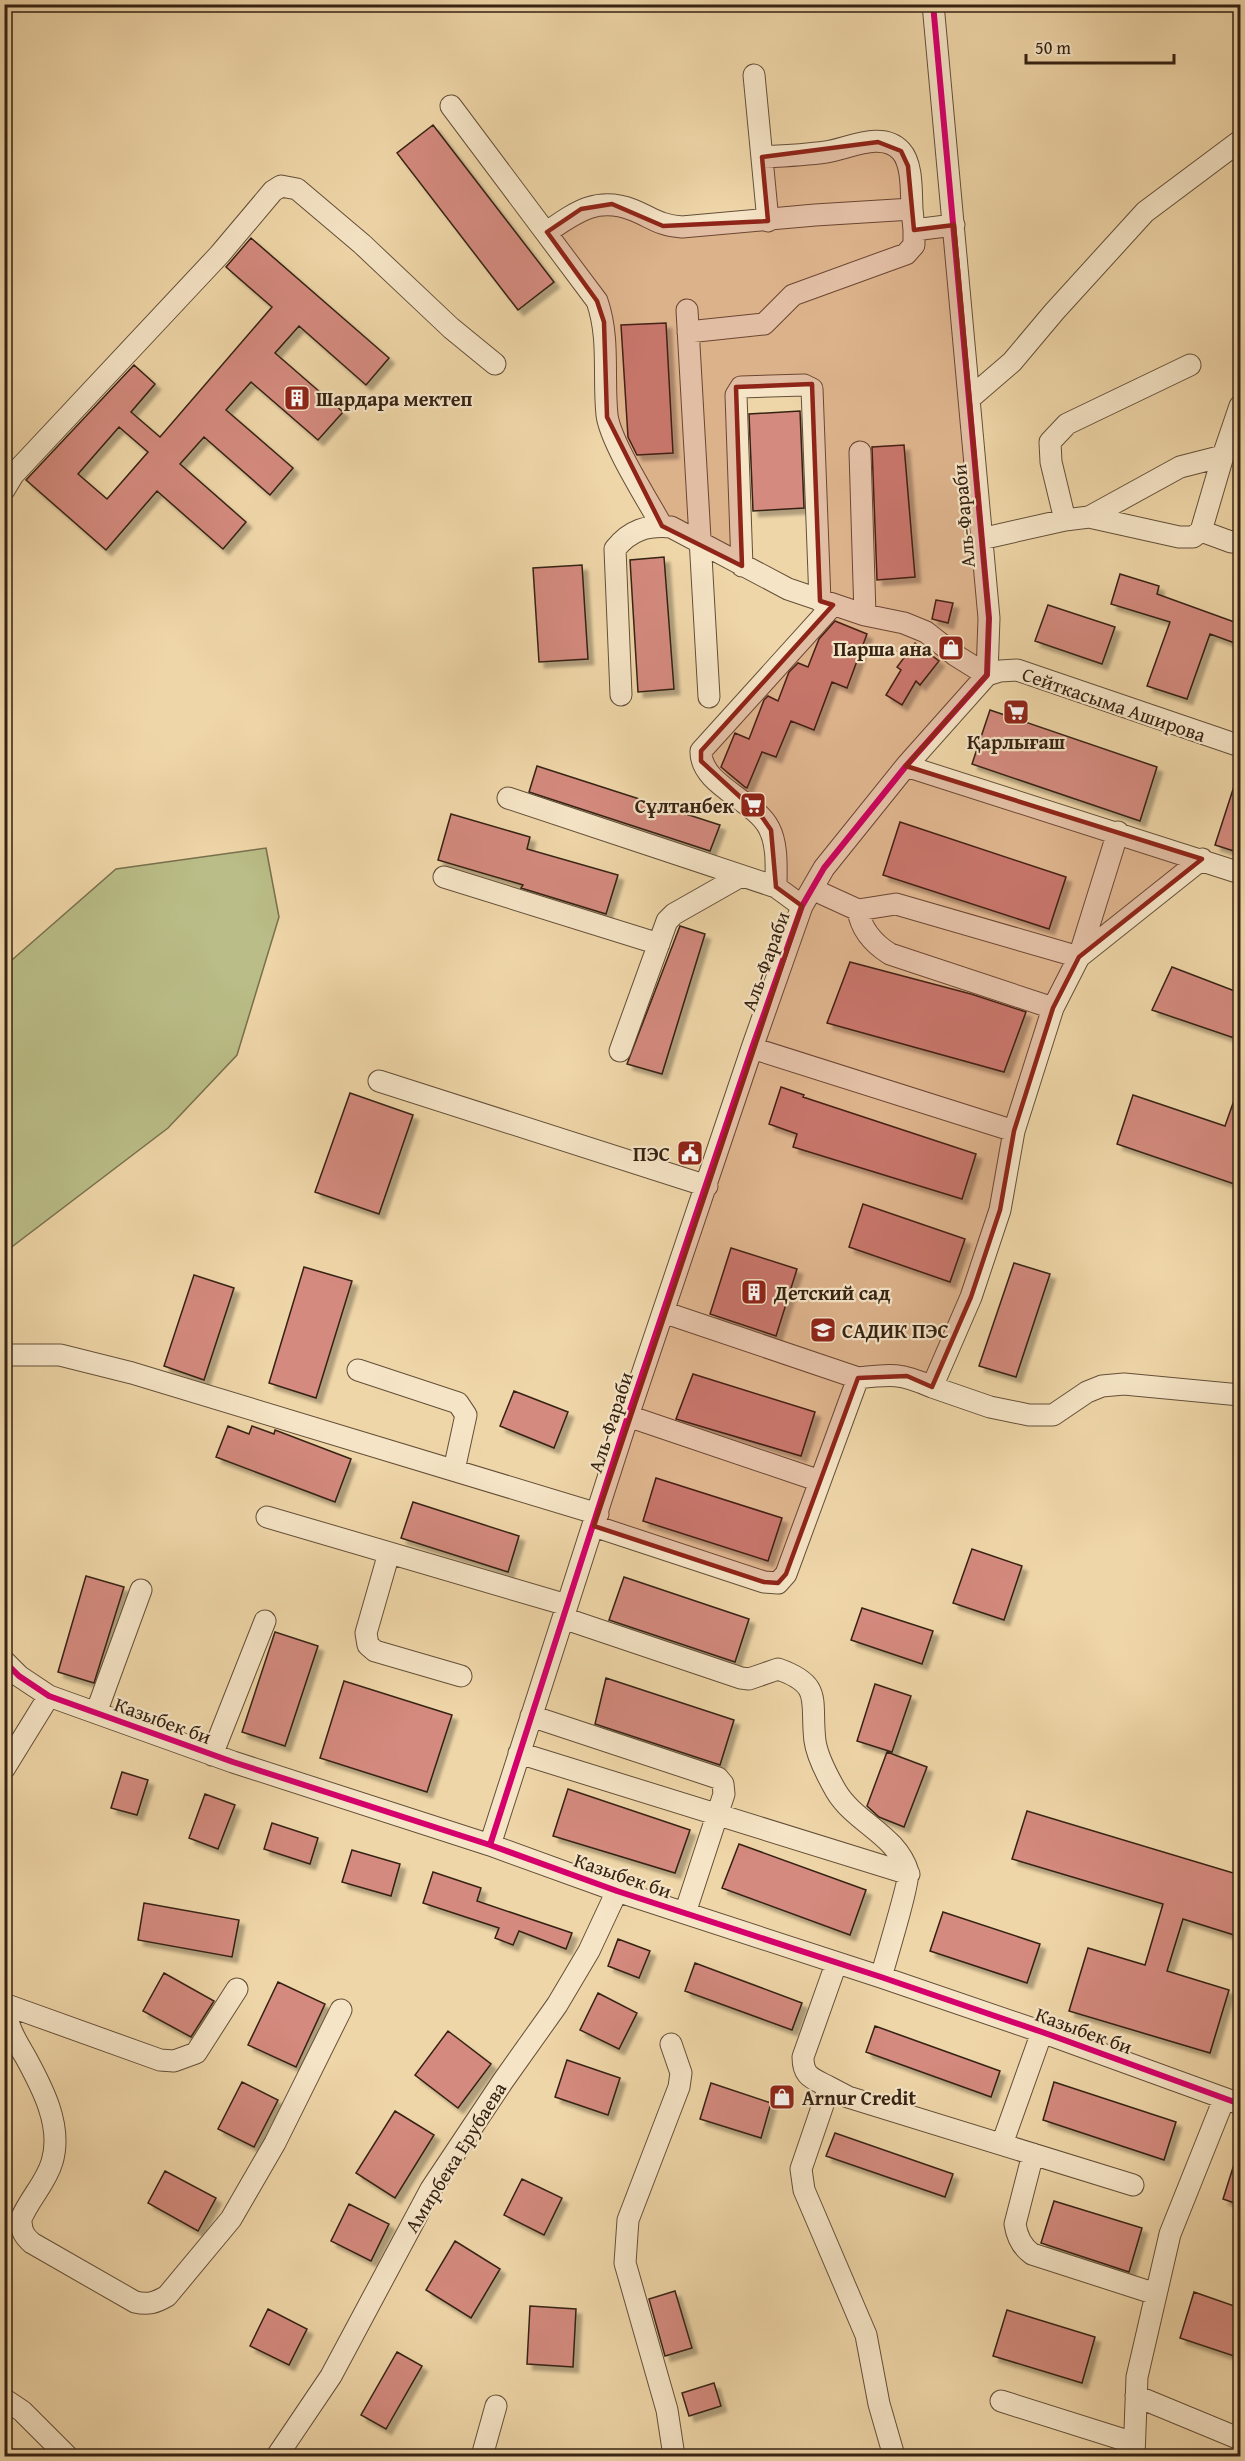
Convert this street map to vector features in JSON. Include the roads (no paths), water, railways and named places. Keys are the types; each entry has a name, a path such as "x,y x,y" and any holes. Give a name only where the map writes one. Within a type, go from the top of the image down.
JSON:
{"street":[{"name":"Аль-Фараби","path":"490,1845 628,1416 752,1047 807,898 824,868 906,766 987,675 989,618 933,4"},
{"path":"754,75 768,221"},
{"path":"451,106 597,302 604,322 607,417 618,445 662,526"},
{"path":"969,399 1012,362 1145,212 1240,141"},
{"path":"688,332 764,324 794,295 906,254 914,245 908,166 901,151 888,144 854,144 828,152 762,157"},
{"path":"4,490 13,475 220,254 273,191 281,186 297,189 314,203 362,243 451,328 495,364"},
{"path":"547,232 581,209 612,204 634,211 663,226 681,227 768,221 816,215 913,220 954,225"},
{"path":"687,310 709,697"},
{"path":"1065,520 1051,462 1050,442 1067,424 1190,365"},
{"path":"742,566 736,395 741,387 804,385 812,389 826,603 701,751 701,761 706,770 745,805 762,816 771,830 775,853 776,887"},
{"path":"981,539 1065,520 1089,517 1179,537 1193,537 1201,531 1240,406"},
{"path":"860,452 865,615"},
{"path":"1089,517 1180,467 1223,456"},
{"path":"621,695 615,549 626,535 640,529 662,526 671,527 788,590 865,615 904,623 926,632 955,656 987,675"},
{"path":"1201,531 1231,542 1240,541"},
{"name":"Сейткасыма Аширова","path":"987,675 1017,670 1240,747"},
{"path":"906,766 1118,832 1240,873"},
{"path":"508,798 807,898 858,910 896,904 1079,957"},
{"path":"932,1387 971,1297 1000,1210 1014,1131 1053,1008 1079,957 1118,832"},
{"path":"1079,957 1202,859"},
{"path":"620,1051 667,921 674,914 741,876"},
{"path":"444,877 658,944"},
{"path":"858,910 860,921 877,946 891,954 1053,1008"},
{"path":"752,1047 1014,1131"},
{"path":"379,1081 706,1186"},
{"path":"663,1312 858,1378 879,1374 907,1376 990,1407 1029,1415 1053,1415 1087,1392 1102,1386 1124,1384 1240,1395"},
{"path":"4,1356 60,1355 93,1363 454,1470 764,1582 778,1583 786,1574 858,1378"},
{"path":"358,1370 458,1403 463,1408 466,1415 454,1470"},
{"path":"628,1416 820,1481"},
{"path":"267,1517 389,1553 565,1612 741,1678 749,1679 778,1669 804,1681 814,1701 815,1743 837,1793 863,1821 891,1842 909,1874 881,1977"},
{"path":"389,1553 366,1634 368,1645 375,1651 461,1676"},
{"path":"96,1713 141,1590"},
{"path":"212,1755 265,1621"},
{"name":"Казыбек би","path":"4,1661 19,1676 49,1696 212,1755 490,1845 617,1891 881,1977 1042,2032 1232,2102"},
{"path":"4,1769 49,1696"},
{"path":"531,1716 718,1778 723,1784 724,1794 718,1815 685,1913"},
{"path":"519,1754 909,1874"},
{"name":"Амирбека Ерубаева","path":"277,2457 331,2376 430,2189 502,2081 557,2005 589,1951 617,1891"},
{"path":"836,1964 803,2057 803,2069 811,2078 848,2097 1133,2185"},
{"path":"237,1989 196,2053 174,2061 160,2060 5,2004 7,2025 46,2097 53,2122 55,2144 52,2162 21,2219 24,2236 32,2243 135,2302 156,2303 167,2296 231,2219 275,2143 341,2010"},
{"path":"1002,2145 1042,2032"},
{"path":"671,2044 681,2073 680,2087 628,2220 625,2263 667,2410 674,2457"},
{"path":"829,2087 801,2169 804,2190 866,2335 879,2404 894,2457"},
{"path":"1001,2400 1134,2450 1137,2378 1170,2234 1232,2102"},
{"path":"1033,2154 1016,2224 1016,2233 1025,2249 1032,2254 1156,2294"},
{"path":"1136,2396 1240,2439"},
{"path":"4,2398 22,2411 66,2457"},
{"path":"482,2457 496,2406"}],"place":[{"name":"Шардара мектеп","path":"297,398"},
{"name":"Парша ана","path":"951,648"},
{"name":"Қарлығаш","path":"1016,712"},
{"name":"Сұлтанбек","path":"753,805"},
{"name":"ПЭС","path":"690,1153"},
{"name":"Детский сад","path":"754,1292"},
{"name":"САДИК ПЭС","path":"823,1330"},
{"name":"Arnur Credit","path":"782,2097"}]}
